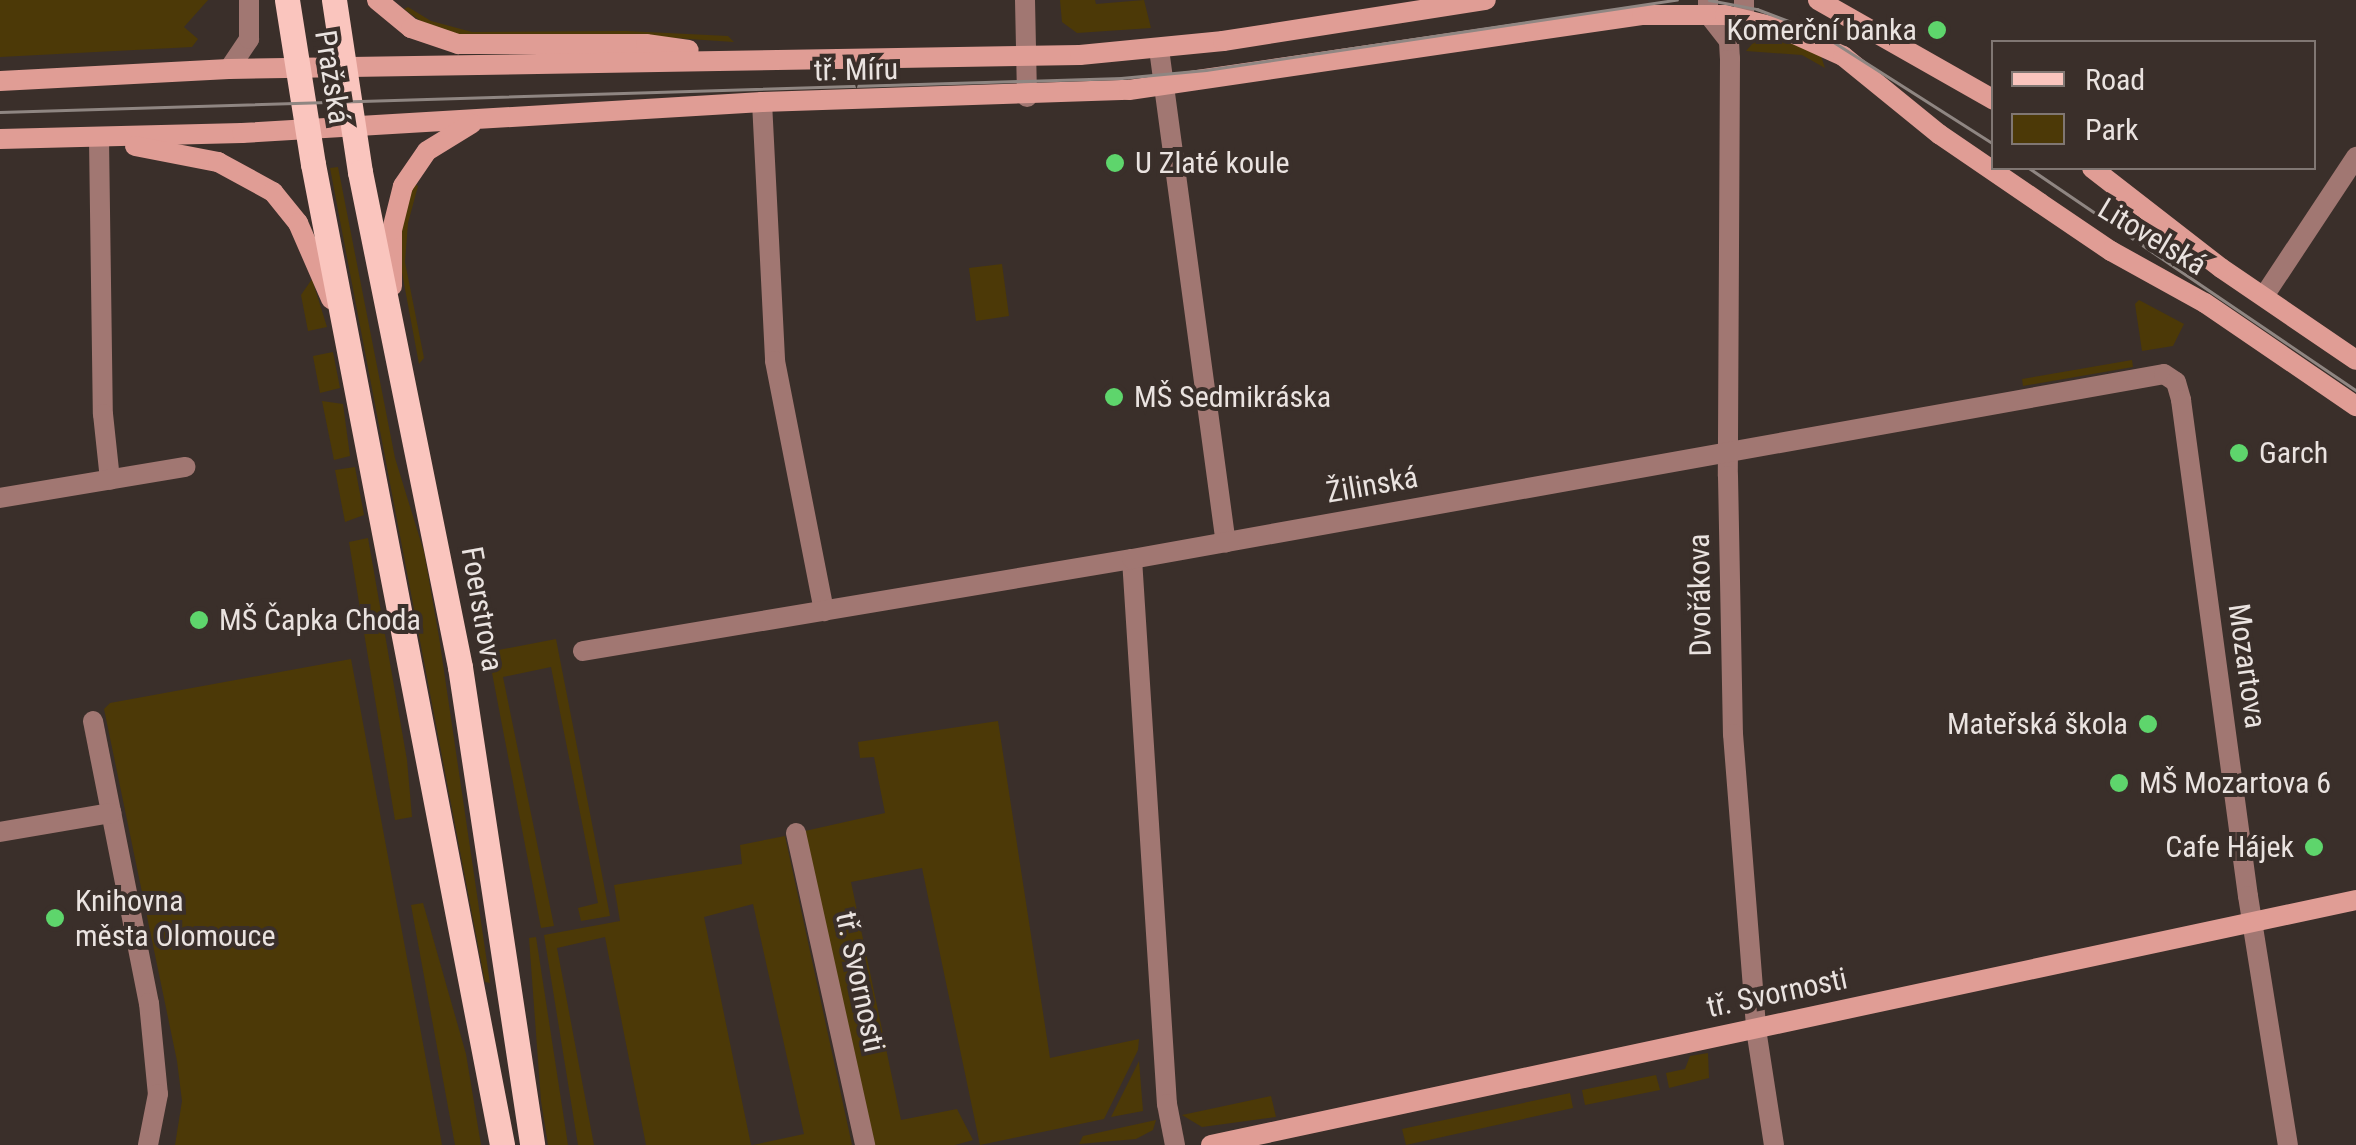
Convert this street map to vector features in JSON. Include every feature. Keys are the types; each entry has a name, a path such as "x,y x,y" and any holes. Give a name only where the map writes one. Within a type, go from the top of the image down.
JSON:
{"main road":[{"name":"Pražská","path":"288,0 313,164 345,332"},
{"name":"Pražská","path":"334,0 347,79"},
{"path":"377,0 410,28 458,44 646,44 740,58"},
{"name":"tř. Míru","path":"0,81 229,68 298,68 347,79 740,58 1025,56 1160,49 1486,0"},
{"path":"1818,0 1991,98"},
{"name":"tř. Míru","path":"3,139 354,128 762,102 1027,97 1164,88 1708,7"},
{"name":"Litovelská","path":"1708,7 1744,10 1842,56 1939,134 1991,170"},
{"name":"Foerstrova","path":"347,79 394,348 460,667 532,1145"},
{"path":"394,348 391,242 403,186 415,165 440,140 496,116"},
{"path":"98,139 218,162 273,192 308,240 345,332 502,1145"},
{"name":"Litovelská","path":"1992,170 2111,251 2196,298 2356,406"},
{"name":"Litovelská","path":"2095,170 2356,360"},
{"name":"tř. Svornosti","path":"1211,1145 2356,900"}],"street":[{"path":"229,68 248,39 249,0"},
{"path":"1025,0 1027,97"},
{"path":"1708,7 1729,41"},
{"path":"1729,41 1744,10"},
{"name":"Dvořákova","path":"1729,41 1733,734 1756,1028 1774,1145"},
{"path":"1160,49 1226,542"},
{"path":"762,102 775,361 824,611"},
{"path":"98,139 102,395 110,480"},
{"path":"2264,296 2356,158"},
{"name":"Žilinská","path":"583,652 1132,559 2145,374 2170,376"},
{"name":"Mozartova","path":"2170,376 2180,394 2288,1145"},
{"path":"0,498 185,466"},
{"path":"1132,559 1166,1092 1176,1145"},
{"path":"93,721 149,1003 158,1094 148,1145"},
{"path":"0,832 111,813"},
{"name":"tř. Svornosti","path":"796,833 865,1145"}],"green space":[{"path":"0,0 208,0 184,27 198,39 192,47 0,57"},
{"path":"1060,0 1095,0 1096,4 1144,0 1151,28 1077,33 1062,22"},
{"path":"408,7 431,21 472,32 626,31 728,36 734,42 659,37 471,38 426,25 404,9"},
{"path":"1759,36 1774,36 1821,56 1825,68 1802,55 1746,51"},
{"path":"338,167 395,458 424,552 490,983 485,982 330,168"},
{"path":"414,183 418,186 408,223 405,262 424,358 419,364 400,262 402,224"},
{"path":"1002,264 1009,316 976,321 969,268"},
{"path":"312,279 327,327 308,331 301,295"},
{"path":"2139,300 2184,324 2173,346 2142,351 2135,304"},
{"path":"333,352 340,388 320,393 313,356"},
{"path":"2132,360 2133,367 2023,386 2022,379"},
{"path":"322,401 343,404 350,456 334,460"},
{"path":"355,467 364,515 345,522 335,470"},
{"path":"368,538 407,760 412,817 395,820 349,542"},
{"path":"556,639 610,916 581,921 578,908 598,903 551,667 503,677 554,926 541,928 488,652"},
{"path":"351,659 442,1145 175,1145 182,1101 177,1061 104,709 110,703"},
{"path":"998,721 1050,1058 1139,1039 1138,1050 1104,1119 980,1145 922,868 851,882 901,1120 957,1109 973,1140 955,1145 875,1145 805,831 885,813 874,757 860,758 858,742"},
{"path":"785,836 852,1145 753,1145 804,1134 753,904 704,917 751,1145 646,1145 605,937 557,948 594,1145 578,1145 544,935 620,921 614,885 742,864 740,845"},
{"path":"423,903 466,1054 481,1145 455,1145 411,905"},
{"path":"536,937 568,1145 548,1145 541,1101 529,938"},
{"path":"1708,1053 1709,1078 1669,1088 1666,1073 1685,1069 1690,1056"},
{"path":"1139,1061 1143,1111 1111,1117"},
{"path":"1656,1075 1660,1090 1585,1105 1582,1090"},
{"path":"1570,1093 1573,1108 1406,1145 1402,1129"},
{"path":"1271,1096 1276,1117 1202,1127 1182,1115"},
{"path":"1156,1120 1153,1130 1136,1139 1079,1144 1083,1136"}],"tram line":[{"path":"0,112 1121,78 1206,70 1677,0"},
{"path":"1709,0 1757,9 1818,32 1991,142"},
{"path":"2032,170 2356,390"}],"place":[{"name":"Komerční banka","path":"1937,30"},
{"name":"U Zlaté koule","path":"1115,163"},
{"name":"MŠ Sedmikráska","path":"1114,397"},
{"name":"Garch","path":"2239,453"},
{"name":"MŠ Čapka Choda","path":"199,620"},
{"name":"Mateřská škola","path":"2148,724"},
{"name":"MŠ Mozartova 6","path":"2119,783"},
{"name":"Cafe Hájek","path":"2314,847"},
{"name":"Knihovna města Olomouce","path":"55,918"}]}
